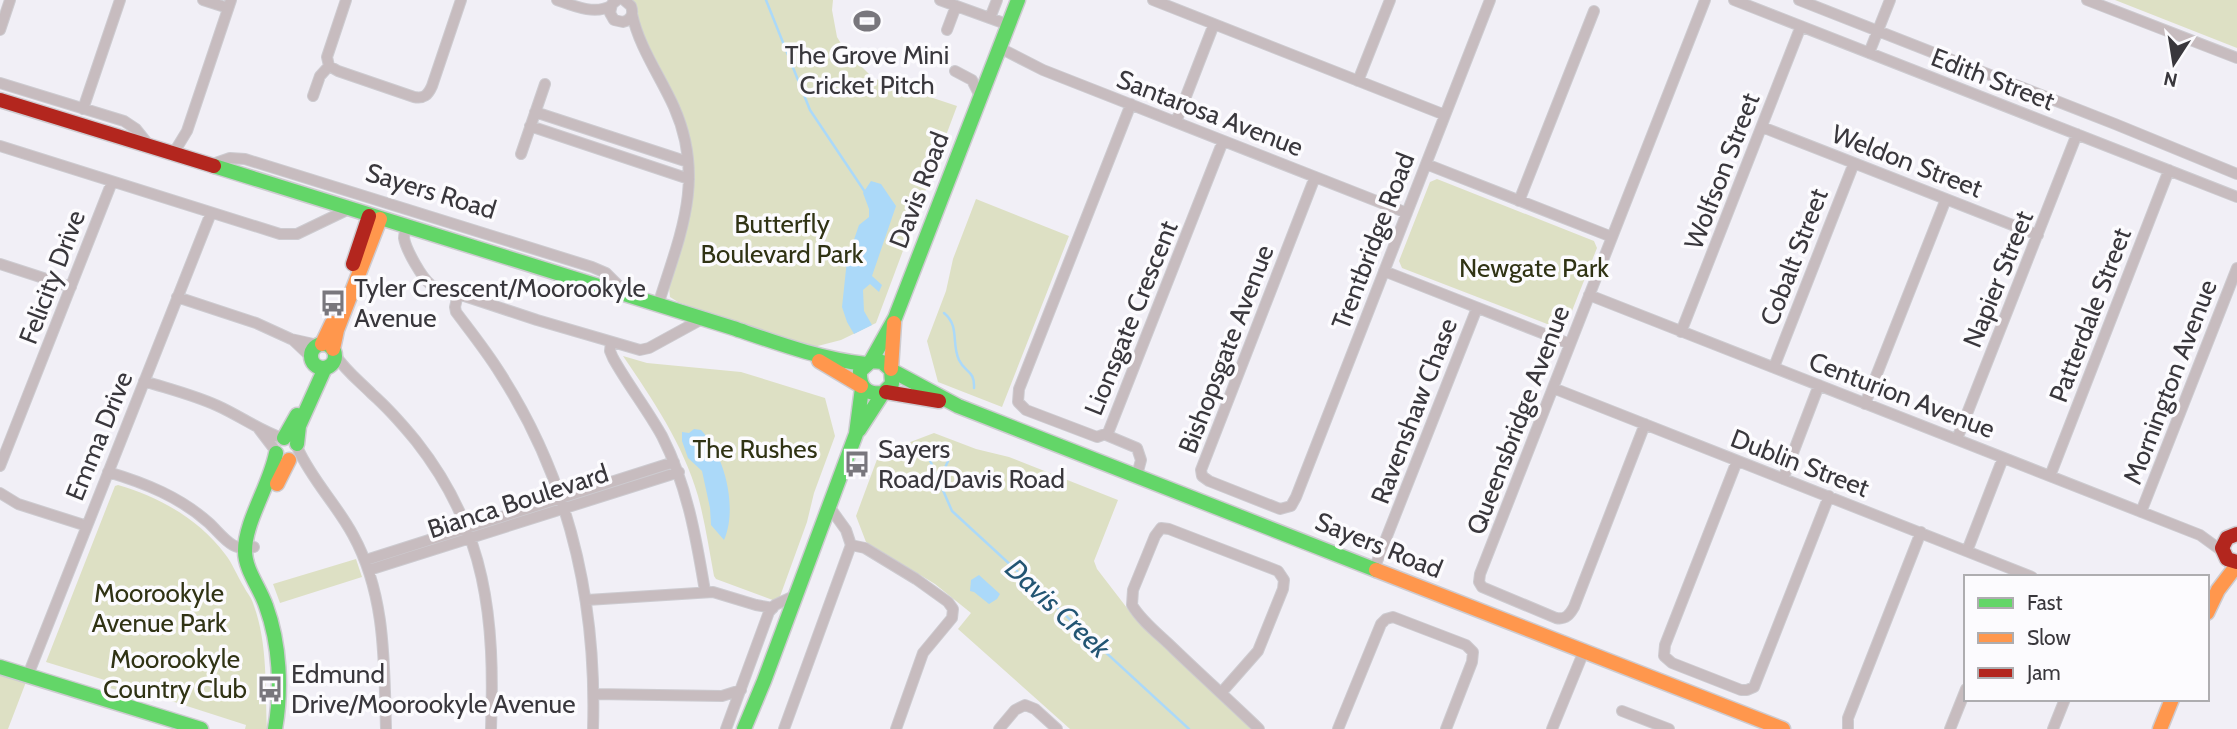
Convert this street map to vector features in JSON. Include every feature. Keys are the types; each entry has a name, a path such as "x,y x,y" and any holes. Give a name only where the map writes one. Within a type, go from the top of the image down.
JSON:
{"street":[{"path":"0,30 10,0"},
{"path":"83,109 120,0"},
{"path":"179,156 230,4 203,0"},
{"path":"346,0 327,57 329,66 414,97 425,96 432,86 461,0"},
{"path":"558,0 598,17 616,21 638,35"},
{"path":"940,0 1009,25"},
{"path":"990,18 997,0"},
{"name":"Davis Road","path":"895,318 1018,0"},
{"path":"1153,0 1446,114"},
{"path":"1358,80 1390,0"},
{"name":"Trentbridge Road","path":"1296,497 1490,0"},
{"name":"Queensbridge Avenue","path":"1645,424 1569,615 1562,619 1556,618 1484,589 1479,582 1480,574 1705,0"},
{"name":"Edith Street","path":"1734,0 2237,197"},
{"name":"Edith Street","path":"1799,0 2237,174"},
{"path":"1870,53 1890,0"},
{"path":"2087,0 2237,58"},
{"path":"627,1 638,35 679,118 688,162 685,219 658,306"},
{"path":"583,9 601,10 613,2"},
{"path":"613,2 610,13 616,21"},
{"path":"947,30 956,6"},
{"path":"1519,201 1594,10"},
{"path":"616,21 629,19 632,14"},
{"path":"1176,122 1214,24"},
{"name":"Wolfson Street","path":"1681,332 1801,26"},
{"name":"Santarosa Avenue","path":"1000,48 1043,70 1407,213"},
{"path":"313,96 320,76 329,66"},
{"path":"955,71 972,80 980,96"},
{"name":"Sayers Road","path":"0,83 131,124 150,147"},
{"path":"521,154 545,83"},
{"name":"Sayers Road","path":"0,100 702,319 806,354 838,361 868,362"},
{"name":"Lionsgate Crescent","path":"1131,104 1017,397 1020,406 1026,410 1097,437 1106,435 1223,141"},
{"path":"536,111 688,162"},
{"path":"530,126 689,179"},
{"name":"Weldon Street","path":"1762,127 2038,235"},
{"name":"Napier Street","path":"1957,439 2077,134"},
{"name":"Sayers Road","path":"0,146 280,234 291,235 349,209"},
{"name":"Sayers Road","path":"210,166 230,158 240,158 477,231 601,271 613,278 629,297"},
{"name":"Cobalt Street","path":"1774,367 1854,163"},
{"path":"1426,164 1612,237"},
{"name":"Patterdale Street","path":"2050,476 2169,170"},
{"name":"Bishopsgate Avenue","path":"1296,497 1291,506 1280,509 1209,481 1202,476 1201,470 1315,177"},
{"name":"Felicity Drive","path":"0,466 112,182"},
{"path":"1865,404 1946,199"},
{"name":"Emma Drive","path":"28,675 211,213"},
{"path":"282,729 278,711 274,636 264,598 254,575 248,546 278,482 286,449 299,426 348,280 374,217"},
{"name":"Sayers Road","path":"407,227 405,241 426,281 437,288 635,349 644,349 702,319"},
{"path":"0,264 71,287"},
{"name":"Mornington Avenue","path":"2141,512 2237,268"},
{"path":"1384,271 1570,344"},
{"path":"457,294 454,307 456,312 500,372 522,410 563,503 587,600 592,646 593,729"},
{"name":"Centurion Avenue","path":"1589,295 2200,535 2230,559"},
{"path":"2226,296 2237,300"},
{"path":"177,298 241,317 323,356 352,376 388,409 417,443 440,475 468,533 484,584 491,625 493,662 491,729"},
{"name":"Ravenshaw Chase","path":"1374,569 1477,308"},
{"path":"856,434 861,387 859,376 895,318"},
{"path":"744,729 856,434 892,384 895,318"},
{"path":"611,342 610,351 613,358 656,425 679,472 692,519 705,591"},
{"name":"Sayers Road","path":"806,354 861,387"},
{"path":"868,362 882,362 891,370"},
{"name":"Sayers Road","path":"891,370 958,406 1783,729"},
{"path":"144,381 208,402 258,429 286,449 313,476 342,515 368,565 382,626 386,729"},
{"path":"1783,479 1819,385"},
{"path":"861,387 872,394 884,392"},
{"name":"Dublin Street","path":"1553,388 1921,532 2011,573"},
{"name":"Sayers Road","path":"884,392 917,396 958,406"},
{"path":"1106,435 1137,448 1141,460 1137,475"},
{"path":"1967,551 2003,458"},
{"path":"1737,461 1663,653 1666,659 1695,672 1743,690 1754,687 1829,496"},
{"name":"Bianca Boulevard","path":"563,503 674,462"},
{"path":"108,472 171,496 201,516 233,546 248,546"},
{"name":"Bianca Boulevard","path":"368,565 563,503 679,472"},
{"path":"0,493 18,504 87,526"},
{"path":"0,503 18,504"},
{"path":"784,729 851,545 846,530 828,505"},
{"path":"1221,693 1258,651 1283,589 1284,580 1278,571 1169,528 1161,528 1155,536 1133,590 1132,605 1152,628 1259,729"},
{"path":"1848,729 1848,718 1921,532"},
{"path":"2209,609 2230,559 2223,542 2233,533"},
{"name":"Centurion Avenue","path":"2200,535 2233,533"},
{"path":"851,545 866,548 932,589 948,602 954,612 948,624 923,653 896,729"},
{"path":"846,559 862,555 882,559"},
{"path":"587,600 705,591 773,608"},
{"path":"726,729 766,619 773,608 794,596"},
{"path":"756,605 766,619"},
{"path":"1338,729 1381,624 1393,617 1466,645 1473,653 1472,663 1446,729"},
{"path":"1552,729 1584,651"},
{"path":"0,667 201,729"},
{"path":"751,729 764,681"},
{"path":"594,694 722,696 741,690"},
{"path":"1950,729 1964,694"},
{"path":"722,696 735,706"},
{"path":"2053,729 2064,701"},
{"path":"2160,729 2171,701"},
{"path":"999,729 1015,710 1025,705 1035,709 1057,729"},
{"path":"1622,710 1669,729"},
{"path":"275,729 278,711"}],"green space":[{"name":"Butterfly Boulevard Park","path":"632,0 833,0 837,37 845,50 873,78 957,106 876,323 841,340 810,348 670,297 669,287 689,217 693,173 691,151 677,103 639,28"},
{"path":"2115,0 2237,0 2237,48"},
{"name":"Newgate Park","path":"1437,179 1594,241 1597,248 1566,326 1560,329 1402,268 1399,261 1430,182"},
{"path":"976,199 1069,236 1002,407 938,382 927,341 946,291 953,259"},
{"name":"The Rushes","path":"623,356 647,363 741,372 825,398 835,436 778,602 714,576 692,477 676,440"},
{"path":"934,433 976,449 1009,457 1118,500 1094,561 1097,569 1137,621 1252,729 1070,729 958,629 971,613 935,584 866,542 856,516 879,454"},
{"name":"Moorookyle Avenue Park","path":"115,486 163,503 191,520 215,541 230,562 252,600 262,636 267,729 245,729 246,725 137,690 134,695 110,688 111,682 46,662"},
{"path":"356,559 362,577 280,603 273,584"},
{"path":"0,674 26,682 8,729 0,729"}],"water":[{"path":"871,181 881,184 896,206 872,276 882,285 879,292 870,284 863,290 864,311 872,325 854,334 842,307 847,260 859,225 869,217 863,193"},
{"path":"694,429 701,430 723,467 730,513 724,540 711,525 702,471 688,458 682,441 682,432 689,433"},
{"path":"979,575 1000,594 989,604 970,591 971,580"}],"waterway":[{"name":"Davis Creek","path":"766,0 810,110 865,192"},
{"name":"Davis Creek","path":"944,313 952,323 959,360 971,375 974,388"},
{"name":"Davis Creek","path":"929,458 952,511 1189,729"},
{"name":"Davis Creek","path":"940,479 948,461"}],"traffic: fast":[{"path":"871,361 882,362 891,370 892,384 883,393 873,393 865,389 860,371 871,361 895,318 1018,0"},
{"path":"214,166 799,350 866,364"},
{"path":"323,344 332,347 335,356 332,365 323,368 314,365 311,356 314,347 323,344"},
{"path":"297,444 299,426 325,368"},
{"path":"891,370 958,406 1376,570"},
{"path":"744,729 856,434 862,388"},
{"path":"859,430 883,393"},
{"path":"284,438 297,415"},
{"path":"275,729 279,699 277,651 271,621 247,565 245,551 253,515 269,478 276,453"},
{"path":"0,667 201,729"}],"traffic: slow":[{"path":"333,349 337,330 380,219"},
{"path":"322,344 332,323"},
{"path":"891,369 894,323"},
{"path":"819,361 861,386"},
{"path":"277,484 289,460"},
{"path":"2209,609 2218,590 2237,565"},
{"path":"1376,570 1783,729"},
{"path":"2160,729 2171,701"}],"traffic: jam":[{"path":"0,100 214,166"},
{"path":"353,264 369,216"},
{"path":"886,392 939,401"},
{"path":"2237,534 2227,538 2222,548 2227,559 2237,562"}],"place":[{"name":"The Grove Mini Cricket Pitch","path":"867,21"},
{"name":"Tyler Crescent/Moorookyle Avenue","path":"333,303"},
{"name":"Sayers Road/Davis Road","path":"857,464"},
{"name":"Edmund Drive/Moorookyle Avenue","path":"270,689"}],"park label":[{"name":"Moorookyle Country Club","path":"175,674"}]}
